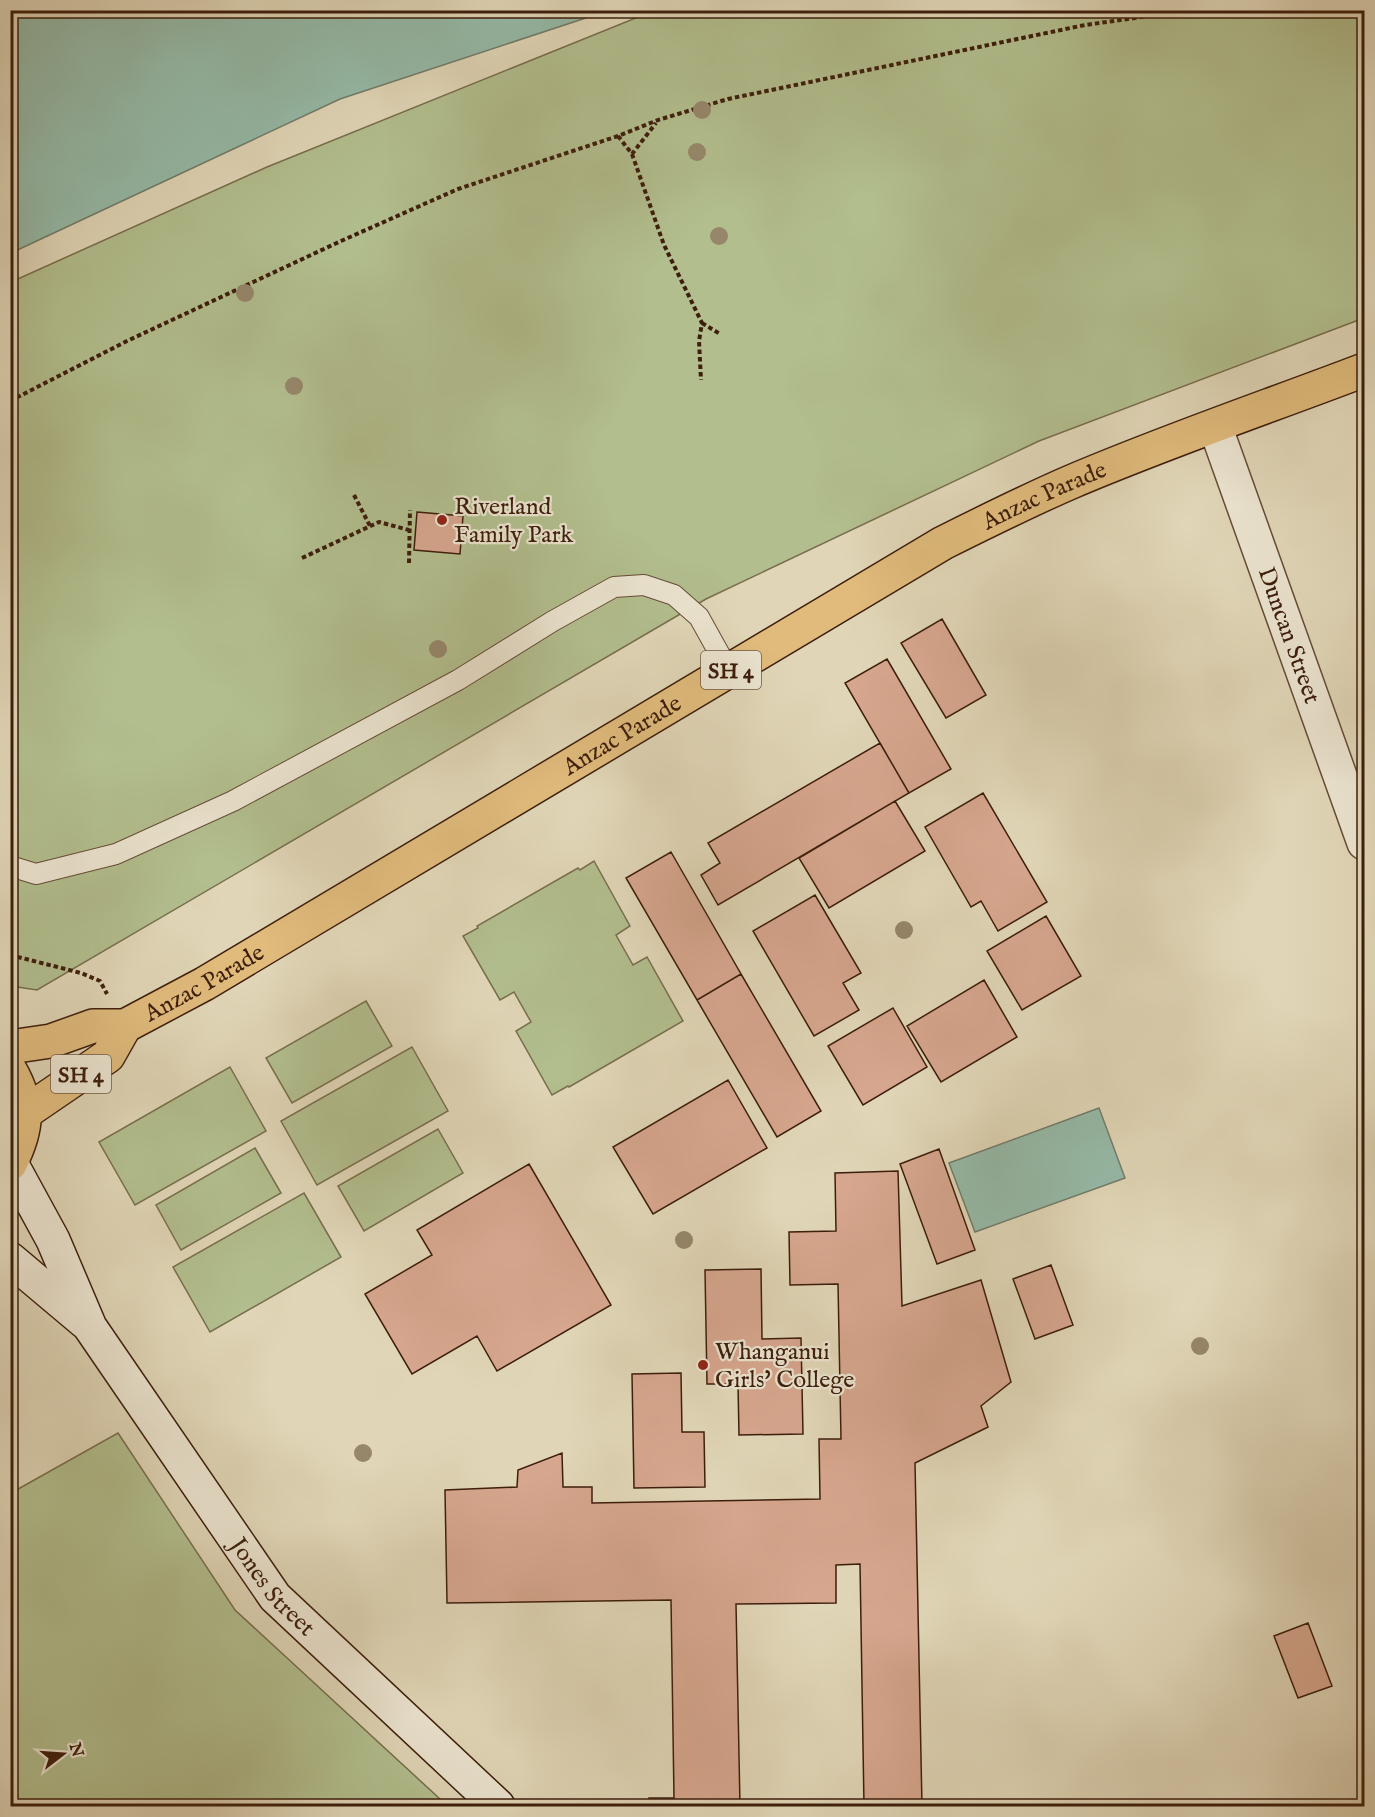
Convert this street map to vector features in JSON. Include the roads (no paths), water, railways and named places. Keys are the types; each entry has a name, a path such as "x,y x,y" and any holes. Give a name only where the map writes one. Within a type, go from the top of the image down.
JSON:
{"main road":[{"name":"Anzac Parade","path":"10,1047 51,1041 93,1026 125,1026 204,984 943,543 1013,508 1143,453 1365,370"},
{"name":"Duncan Street","path":"1215,426 1365,843"},
{"name":"Anzac Parade","path":"26,1112 108,1056 125,1026"},
{"name":"SH 4","path":"10,1070 19,1085 26,1112 20,1139 11,1163"},
{"name":"Jones Street","path":"11,1163 53,1240 90,1327 275,1597 498,1806"},
{"name":"Jones Street","path":"10,1259 90,1327"}],"lane":[{"path":"10,866 36,874 116,854 233,801 458,680 553,621 614,587 644,585 674,595 699,617 729,671"}],"place":[{"name":"Riverland Family Park","path":"442,520"},
{"name":"Whanganui Girls' College","path":"703,1365"}]}
